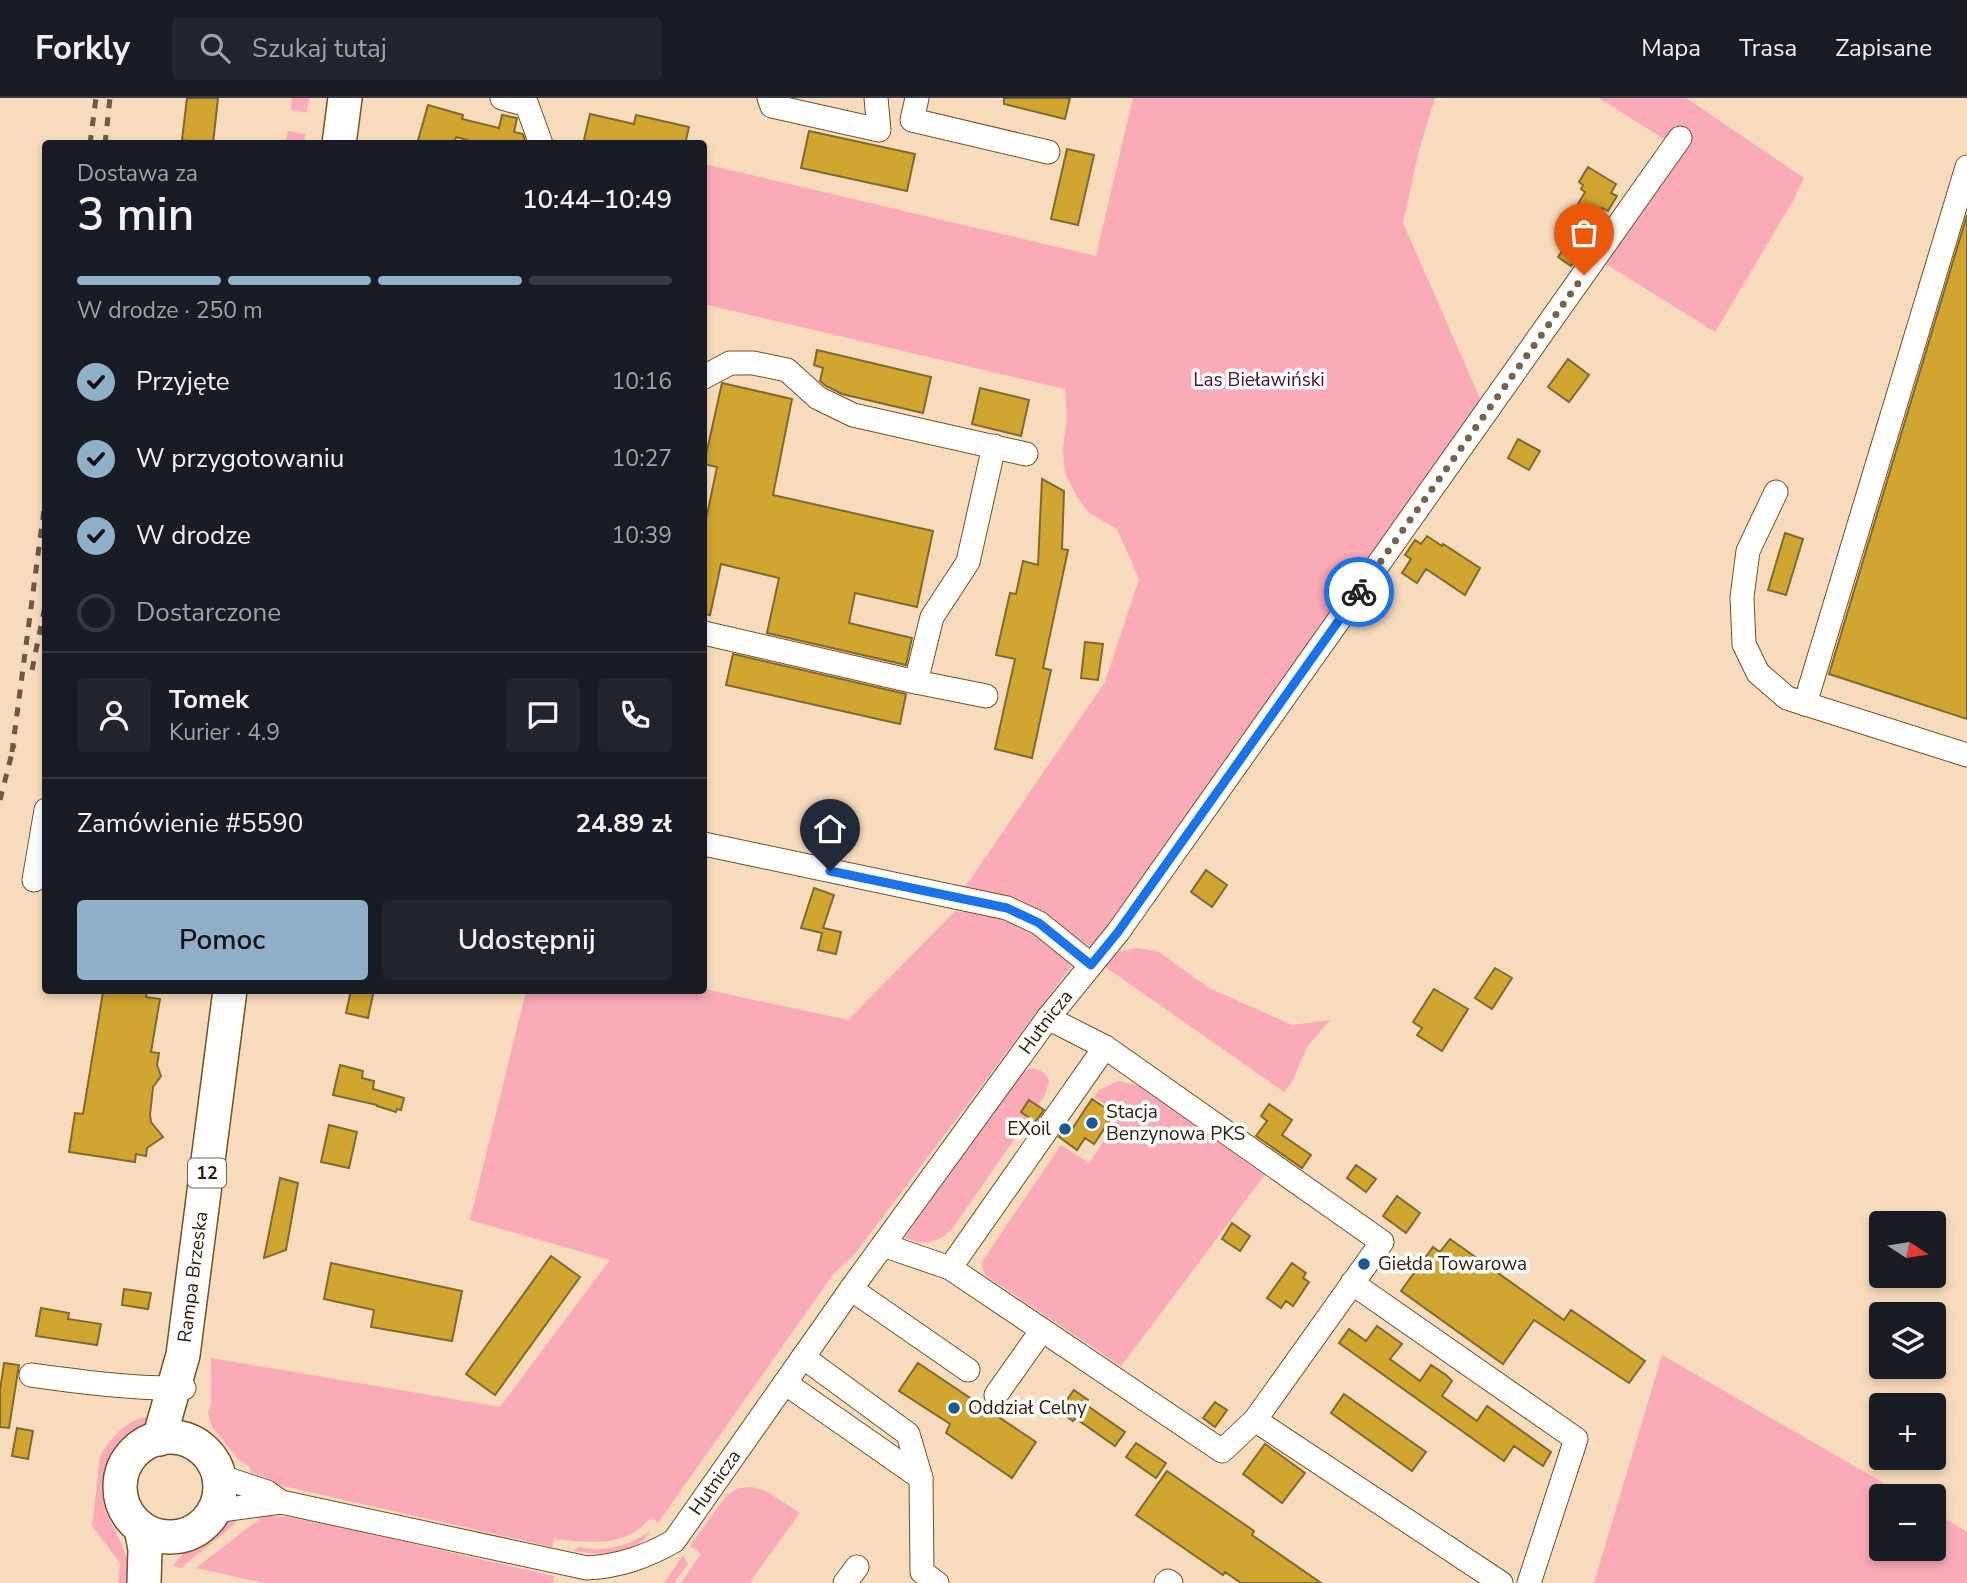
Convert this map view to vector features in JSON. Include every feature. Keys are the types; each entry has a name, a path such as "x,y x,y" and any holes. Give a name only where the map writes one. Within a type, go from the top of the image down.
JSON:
{"highway":[{"path":"340,140 345,98"},
{"name":"Rampa Brzeska","path":"173,1439 229,994"},
{"path":"173,1439 207,1454 215,1464 219,1476 219,1500 214,1511 204,1524 191,1533 163,1537 141,1528 130,1517 122,1502 120,1486 123,1470 131,1456 144,1445 173,1439"},
{"path":"141,1528 145,1549 144,1583"},
{"path":"162,1583 175,1537"}],"street":[{"path":"502,98 527,105 540,140"},
{"path":"769,98 772,106 879,130 876,98"},
{"path":"917,98 912,120 1048,152"},
{"name":"Hutnicza","path":"214,1511 281,1502 592,1576 606,1567 649,1555 674,1541 851,1289 1048,1018 1118,932 1681,138"},
{"path":"1805,704 1967,167"},
{"path":"707,375 730,363 753,363 788,370 818,398 853,415 1026,454"},
{"path":"916,682 932,617 968,562 994,446"},
{"path":"1776,492 1748,551 1742,597 1744,644 1758,673 1787,698 1967,755"},
{"path":"707,634 986,696"},
{"path":"34,880 42,833"},
{"path":"707,845 1007,908 1039,923 1091,965"},
{"path":"883,1245 950,1268 1222,1451 1255,1420 1382,1242 1105,1047 1048,1018"},
{"path":"950,1268 1105,1047"},
{"path":"1352,1283 1576,1439 1529,1583"},
{"path":"851,1289 968,1370"},
{"path":"996,1395 1042,1330"},
{"path":"803,1357 908,1434 920,1478 922,1572 937,1583"},
{"path":"31,1375 103,1385 180,1388"},
{"path":"785,1383 920,1478"},
{"path":"1255,1420 1501,1583"},
{"name":"Hutnicza","path":"219,1476 267,1492 281,1502"},
{"path":"615,1583 626,1571 649,1555"}],"green space":[{"path":"292,98 309,98 307,112 291,110"},
{"name":"Las Bieławiński","path":"1133,98 1435,98 1419,150 1403,223 1482,403 1093,949 1034,909 963,890 1105,682 1139,579 1117,529 1089,513 1065,473 1065,389 707,305 707,165 1096,256"},
{"path":"1599,98 1686,98 1804,178 1715,332 1603,262 1681,150"},
{"path":"288,131 305,134 304,140 286,140"},
{"path":"955,911 1014,918 1033,930 1073,964 854,1255 834,1273 658,1523 651,1517 631,1534 619,1539 581,1542 554,1539 552,1547 265,1482 265,1477 251,1473 250,1467 240,1461 212,1427 208,1413 211,1404 211,1358 500,1407 610,1260 470,1220 525,994 707,994 707,990 848,1020"},
{"path":"1137,948 1159,952 1209,988 1292,1025 1330,1020 1307,1047 1292,1082 1284,1092 1104,966 1118,952"},
{"path":"1031,1068 1037,1069 1048,1078 1045,1095 952,1229 930,1242 917,1242 905,1237 1016,1079"},
{"path":"1118,1081 1141,1086 1266,1173 1121,1366 986,1276 982,1268 983,1260 1061,1145 1089,1163 1121,1115 1094,1097 1099,1090"},
{"path":"1662,1355 1885,1484 1869,1484 1869,1561 1946,1561 1946,1519 1967,1532 1967,1583 1594,1583"},
{"path":"148,1417 115,1448 106,1465 102,1483 107,1513 125,1551 128,1566 128,1583 118,1583 120,1563 92,1526 100,1457 108,1443 126,1426"},
{"path":"150,1426 146,1434 121,1460 114,1480 115,1501 131,1531 129,1541 112,1513 108,1485 113,1466 122,1449"},
{"path":"752,1487 766,1491 800,1513 749,1583 681,1583 701,1554 690,1546 726,1496 738,1488"},
{"path":"259,1515 287,1517 340,1527 554,1576 553,1581 557,1583 264,1583 196,1568 254,1523 259,1523"},
{"path":"239,1517 230,1528 182,1568 173,1566 186,1550 223,1523"},
{"path":"650,1531 644,1540 635,1546 615,1553 573,1551 579,1547 616,1547 634,1541"},
{"path":"683,1555 688,1564 674,1583 664,1583"}],"building":[{"path":"187,98 218,98 213,140 182,140"},
{"path":"1004,98 1070,98 1065,119 1004,104"},
{"path":"428,105 463,115 462,119 499,128 502,115 517,118 514,132 523,134 525,140 467,140 456,137 455,140 418,140"},
{"path":"590,114 634,124 636,115 689,127 686,140 584,140"},
{"path":"809,131 915,154 907,191 801,168"},
{"path":"1067,149 1094,155 1078,225 1051,219"},
{"path":"1588,167 1616,184 1611,193 1617,196 1608,211 1602,208 1599,212 1604,215 1571,266 1558,257 1589,211 1578,204 1585,192 1579,182"},
{"path":"1967,215 1967,719 1829,674"},
{"path":"817,350 931,377 923,413 842,394 826,386 820,381 823,368 814,365"},
{"path":"1568,359 1589,375 1569,402 1548,387"},
{"path":"722,383 792,399 773,495 933,531 917,607 855,593 849,623 912,638 906,665 767,633 779,578 721,564 710,615 707,614 707,515 717,467 707,465 707,450"},
{"path":"980,388 1029,400 1021,436 972,424"},
{"path":"1518,439 1540,451 1529,470 1508,458"},
{"path":"1042,479 1064,491 1062,549 1068,550 1043,668 1051,670 1032,758 995,749 1015,659 996,655 1010,593 1016,594 1023,561 1038,565"},
{"path":"1785,533 1803,539 1786,595 1768,590"},
{"path":"1427,536 1480,568 1465,595 1426,569 1417,583 1402,573 1411,559 1405,555 1415,540 1421,544"},
{"path":"1085,642 1103,644 1098,680 1081,678"},
{"path":"733,654 906,694 900,724 726,685"},
{"path":"1206,870 1227,885 1212,907 1191,892"},
{"path":"814,888 834,895 823,928 841,932 836,954 818,950 822,933 801,928"},
{"path":"1495,968 1512,978 1492,1009 1475,998"},
{"path":"1434,989 1468,1009 1442,1051 1417,1035 1422,1028 1413,1022"},
{"path":"103,994 146,994 146,997 160,999 151,1052 159,1053 157,1065 161,1076 153,1087 150,1115 151,1122 163,1137 147,1148 146,1156 136,1154 135,1162 69,1152 75,1113 83,1114"},
{"path":"350,994 373,994 368,1018 346,1013"},
{"path":"340,1065 363,1071 362,1078 374,1081 373,1089 404,1098 401,1110 397,1109 396,1112 333,1095"},
{"name":"Stacja Benzynowa PKS","path":"1092,1099 1114,1114 1094,1144 1085,1138 1077,1150 1059,1137 1067,1125 1072,1129"},
{"path":"1029,1100 1044,1110 1035,1122 1021,1112"},
{"path":"1269,1104 1292,1120 1282,1135 1311,1155 1302,1168 1256,1136 1267,1121 1261,1116"},
{"path":"329,1125 357,1132 349,1168 321,1162"},
{"path":"1356,1165 1376,1179 1366,1192 1347,1178"},
{"path":"280,1178 298,1183 286,1250 264,1258"},
{"path":"1397,1196 1420,1213 1406,1233 1383,1216"},
{"path":"1232,1223 1250,1236 1240,1251 1222,1239"},
{"path":"1450,1239 1564,1320 1571,1310 1645,1361 1629,1383 1534,1320 1503,1364 1401,1291 1433,1247 1440,1252"},
{"path":"551,1256 580,1277 495,1395 466,1374"},
{"path":"331,1263 462,1291 452,1341 371,1327 374,1310 324,1299"},
{"path":"1292,1263 1306,1273 1303,1278 1309,1282 1293,1306 1286,1301 1281,1308 1267,1298"},
{"path":"124,1289 151,1293 148,1309 122,1305"},
{"path":"41,1308 69,1313 68,1319 101,1324 97,1345 36,1336"},
{"path":"1377,1326 1402,1344 1390,1359 1420,1381 1431,1365 1446,1375 1452,1381 1442,1396 1477,1421 1487,1406 1551,1452 1543,1466 1514,1446 1504,1461 1339,1343 1349,1329 1366,1341"},
{"path":"4,1363 19,1365 9,1428 0,1427 0,1390"},
{"name":"Oddział Celny","path":"918,1363 1036,1442 1012,1478 946,1433 950,1424 899,1391"},
{"path":"1074,1390 1088,1400 1085,1404 1125,1432 1115,1446 1075,1418 1073,1421 1059,1411"},
{"path":"1344,1394 1426,1452 1412,1471 1331,1413"},
{"path":"1215,1402 1227,1410 1215,1427 1203,1418"},
{"path":"17,1428 33,1431 28,1459 12,1456"},
{"path":"1136,1443 1166,1463 1156,1478 1126,1457"},
{"path":"1265,1444 1305,1473 1282,1503 1243,1474"},
{"path":"1167,1471 1254,1531 1252,1535 1321,1583 1241,1583 1225,1572 1223,1575 1136,1515"}],"railway":[{"path":"91,140 96,98"},
{"path":"105,140 110,98"},
{"path":"12,752 42,524"},
{"path":"32,670 42,621"},
{"path":"0,800 14,745"}],"way so far":[{"path":"1359,592 1584,275"}],"place":[{"name":"Stacja Benzynowa PKS","path":"1092,1123"},
{"name":"EXoil","path":"1065,1129"},
{"name":"Giełda Towarowa","path":"1364,1264"},
{"name":"Oddział Celny","path":"954,1408"}],"route":[{"path":"830,871 1007,908 1039,923 1091,965 1118,932 1359,592"}]}
